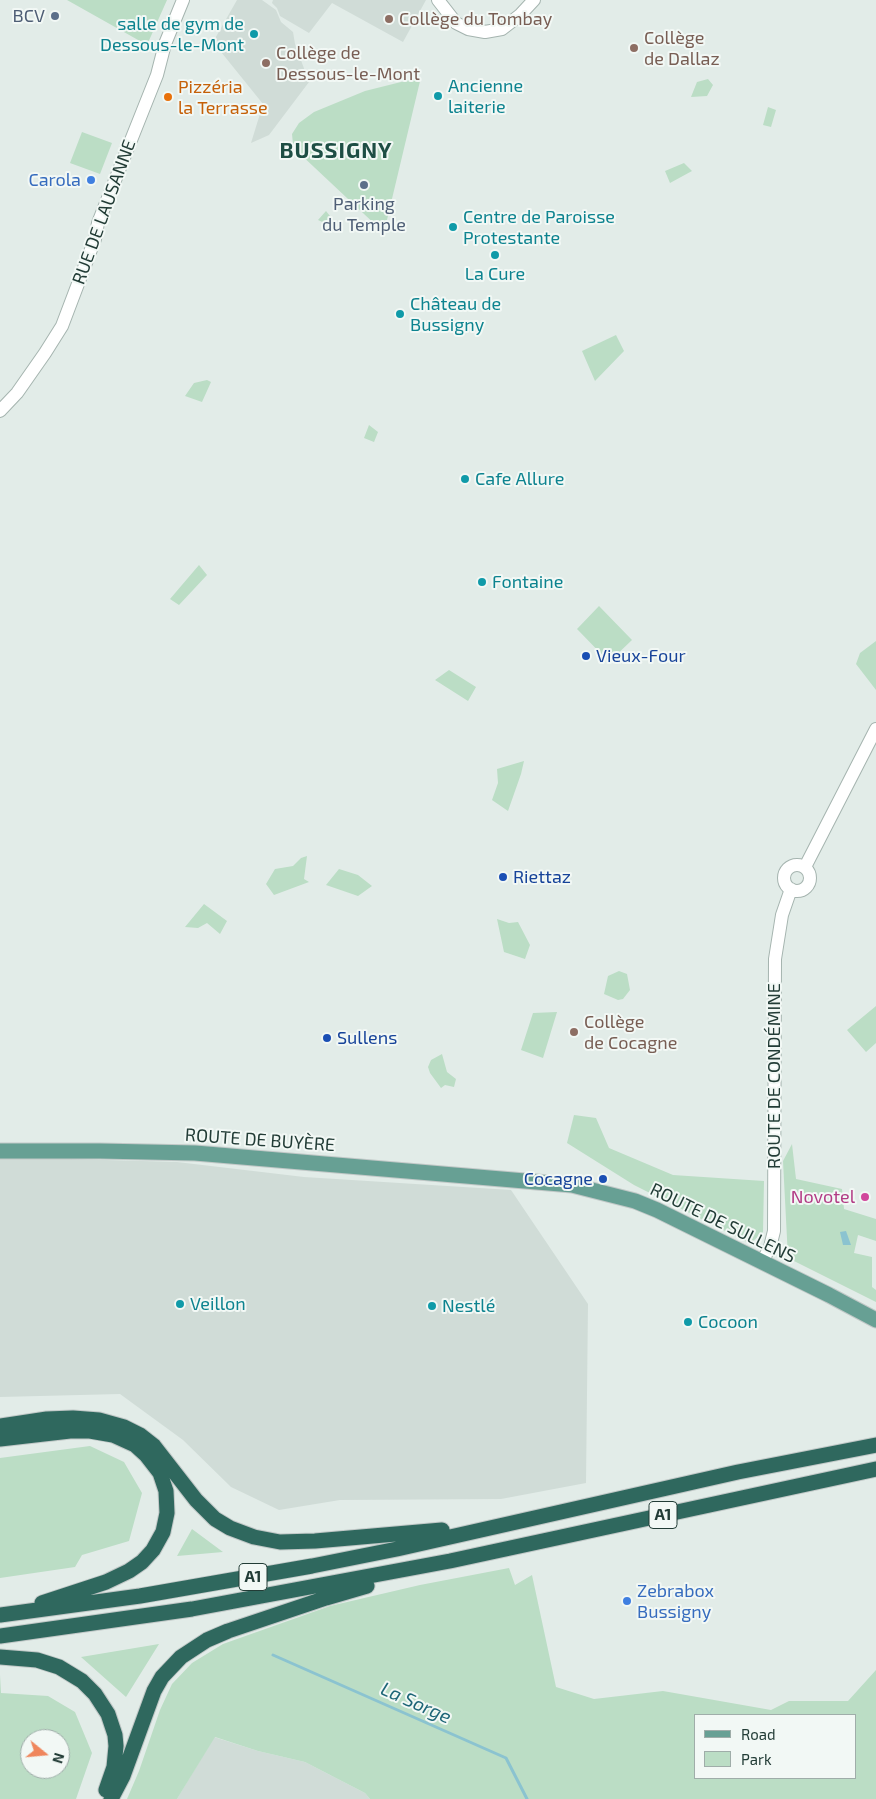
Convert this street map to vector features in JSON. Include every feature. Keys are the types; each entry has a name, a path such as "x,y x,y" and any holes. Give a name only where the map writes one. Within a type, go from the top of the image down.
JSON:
{"highway":[{"path":"0,1426 47,1419 73,1418 99,1420 124,1427 140,1435 154,1446 196,1500 215,1519 238,1532 263,1539 280,1542 315,1541 503,1524"},
{"path":"0,1439 81,1431 98,1432 121,1438 140,1450 151,1460 163,1481 167,1502 166,1523 158,1542 147,1556 129,1571 106,1582 1,1615"},
{"name":"A1","path":"1,1615 130,1597 279,1572 397,1549 738,1472 876,1445"},
{"name":"A1","path":"0,1636 192,1609 450,1561 876,1469"},
{"path":"110,1799 122,1776 154,1691 171,1667 196,1646 228,1631 267,1617 450,1561"},
{"path":"0,1656 37,1660 59,1667 82,1681 100,1700 111,1722 116,1746 116,1758 111,1778 101,1799"}],"main road":[{"name":"ROUTE DE BUYÈRE","path":"0,1151 196,1153 516,1180"},
{"name":"ROUTE DE SULLENS","path":"516,1180 572,1185 635,1201 678,1219 876,1320"}],"street":[{"name":"RUE DE LAUSANNE","path":"0,411 17,393 62,326 95,239 98,223 157,75 165,44 183,0"},
{"path":"438,0 456,23 468,29 485,32 502,29 520,15 534,0"},
{"path":"805,867 876,728"},
{"path":"793,865 805,867 810,875 809,884 806,888 800,890 791,889 785,883 784,878 787,870 793,865"},
{"name":"ROUTE DE CONDÉMINE","path":"762,1262 770,1247 774,1231 774,959 782,915 791,889"}],"shaded area":[{"name":"Collège de Dessous-le-Mont","path":"237,0 262,0 276,10 281,22 293,32 295,44 309,82 269,135 251,143 263,104 213,42"},
{"name":"Collège du Tombay","path":"273,0 426,0 403,42 332,3 309,33 280,16 277,8 272,3"},
{"path":"0,1157 177,1162 304,1177 511,1190 588,1304 586,1483 501,1499 340,1500 279,1510 231,1487 183,1440 120,1394 0,1397"},
{"path":"214,1737 258,1751 305,1762 365,1793 370,1799 177,1799"}],"green space":[{"path":"67,0 167,0 147,45"},
{"path":"421,77 386,224 380,229 298,152 293,144 292,134 299,123 314,112 365,91"},
{"path":"708,79 713,85 707,96 691,97 697,82"},
{"path":"768,107 776,110 771,127 763,125"},
{"path":"82,132 112,143 100,174 70,163"},
{"path":"684,163 692,171 670,183 665,171"},
{"path":"326,211 334,221 331,226 318,220"},
{"path":"616,335 624,351 595,381 582,351"},
{"path":"207,380 211,382 202,402 185,396 194,383"},
{"path":"369,425 378,432 374,442 364,438"},
{"path":"199,565 207,575 179,605 170,599"},
{"path":"599,606 632,640 609,662 577,629"},
{"path":"876,641 876,690 856,664 860,653"},
{"path":"449,670 476,687 468,701 435,680"},
{"path":"524,761 508,811 492,800 498,783 497,769"},
{"path":"307,856 304,879 309,882 274,895 266,884 275,869 293,866 301,858"},
{"path":"339,869 358,875 372,886 358,896 326,885"},
{"path":"204,904 227,921 220,934 207,923 198,928 185,927"},
{"path":"497,919 509,923 518,922 530,945 525,959 504,952"},
{"path":"619,971 627,974 630,990 623,999 618,1000 604,994 608,976"},
{"path":"876,1006 876,1043 866,1052 847,1030"},
{"path":"557,1012 543,1058 521,1050 533,1013"},
{"path":"442,1054 447,1072 456,1079 454,1087 445,1085 441,1088 430,1073 428,1067 431,1060"},
{"path":"574,1115 596,1118 609,1148 673,1175 764,1181 763,1232 752,1242 747,1242 634,1185 567,1143"},
{"path":"792,1144 796,1179 842,1189 844,1209 876,1219 876,1241 858,1235 854,1253 872,1257 872,1287 876,1290 876,1302 788,1258 783,1161"},
{"path":"90,1446 124,1462 142,1493 129,1541 82,1555 75,1567 0,1578 0,1458"},
{"path":"192,1529 223,1552 177,1556"},
{"path":"509,1568 515,1585 532,1575 556,1687 594,1699 663,1691 771,1710 789,1701 848,1701 876,1670 876,1799 370,1799 365,1793 305,1762 258,1751 215,1737 177,1799 127,1799 139,1771 160,1710 172,1684 192,1663 223,1644 330,1606 420,1585"},
{"path":"159,1644 126,1697 81,1657"},
{"path":"0,1675 1,1693 48,1696 75,1712 92,1753 76,1799 0,1799"}],"water":[{"path":"846,1231 851,1245 843,1245 840,1232"}],"waterway":[{"name":"La Sorge","path":"273,1655 506,1758 527,1799"}],"place":[{"name":"BCV","path":"55,16"},
{"name":"Collège du Tombay","path":"389,19"},
{"name":"salle de gym de Dessous-le-Mont","path":"254,34"},
{"name":"Collège de Dallaz","path":"634,48"},
{"name":"Collège de Dessous-le-Mont","path":"266,63"},
{"name":"Ancienne laiterie","path":"438,96"},
{"name":"Pizzéria la Terrasse","path":"168,97"},
{"name":"Carola","path":"91,180"},
{"name":"Parking du Temple","path":"364,185"},
{"name":"Centre de Paroisse Protestante","path":"453,227"},
{"name":"La Cure","path":"495,255"},
{"name":"Château de Bussigny","path":"400,314"},
{"name":"Cafe Allure","path":"465,479"},
{"name":"Fontaine","path":"482,582"},
{"name":"Vieux-Four","path":"586,656"},
{"name":"Riettaz","path":"503,877"},
{"name":"Collège de Cocagne","path":"574,1032"},
{"name":"Sullens","path":"327,1038"},
{"name":"Cocagne","path":"603,1179"},
{"name":"Novotel","path":"865,1197"},
{"name":"Veillon","path":"180,1304"},
{"name":"Nestlé","path":"432,1306"},
{"name":"Cocoon","path":"688,1322"},
{"name":"Zebrabox Bussigny","path":"627,1601"}],"district":[{"name":"BUSSIGNY","path":"336,151"}]}
